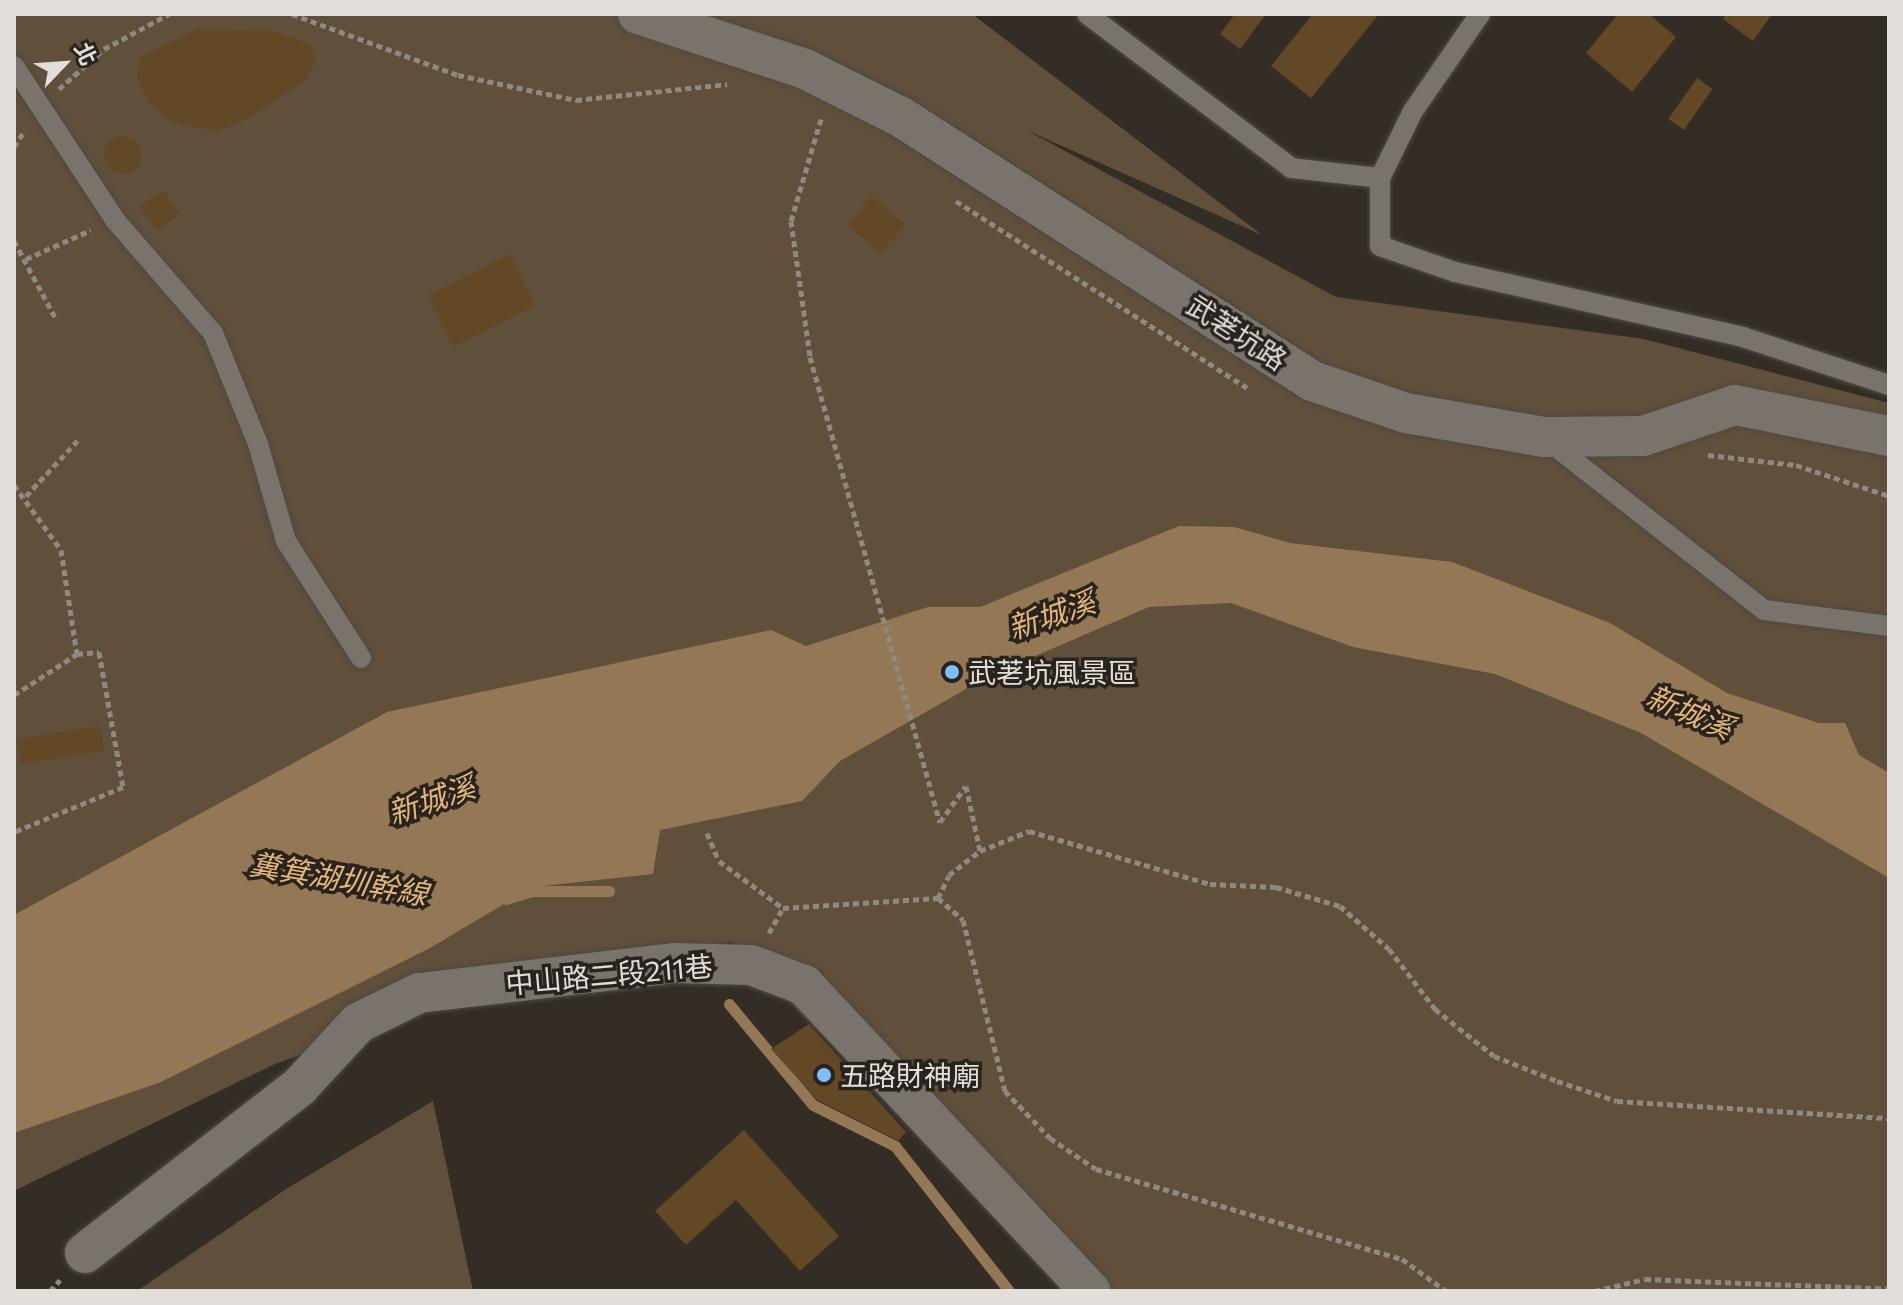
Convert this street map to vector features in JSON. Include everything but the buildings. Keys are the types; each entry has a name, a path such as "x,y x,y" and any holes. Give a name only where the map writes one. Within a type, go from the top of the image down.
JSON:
{"street":[{"name":"武荖坑路","path":"638,14 805,69 901,117 1312,381 1406,413 1544,437 1643,436 1735,405 1889,436"},
{"name":"中山路二段211巷","path":"85,1253 299,1087 358,1023 419,993 675,963 751,965 804,985 1090,1291"}],"lane":[{"path":"1087,14 1291,168 1380,178"},
{"path":"1480,14 1413,111 1380,178 1380,246 1455,272 1743,337 1889,385"},
{"path":"14,66 115,220 213,333 258,444 286,541 361,658"},
{"path":"1544,437 1764,610 1889,626"}],"path":[{"path":"14,147 40,105 104,49 169,14"},
{"path":"823,111 791,221 810,357 940,822 966,786 980,851"},
{"path":"26,259 115,220"},
{"path":"14,241 56,319"},
{"path":"26,496 79,439"},
{"path":"14,485 26,496 61,550 77,654"},
{"path":"14,695 77,654 99,652 123,787 14,832"},
{"path":"938,898 949,875 980,851 1029,831 1152,871 1276,887 1340,906 1389,949 1435,1009 1494,1056 1617,1101 1889,1118"},
{"path":"707,833 719,861 783,908 938,898 963,920 1005,1091 1050,1138 1096,1169 1402,1259 1446,1291"},
{"path":"751,965 783,908"},
{"path":"1595,1291 1645,1279 1889,1289"}],"shaded area":[{"name":"武荖坑風景區","path":"14,14 972,14 1262,235 1026,130 1336,297 1644,339 1889,403 1889,1291 1070,1291 732,942 461,996 275,1064 14,1191"},
{"path":"433,1101 473,1291 137,1291 286,1189"}],"water":[{"name":"新城溪","path":"1179,526 1234,527 1290,543 1452,562 1610,623 1727,693 1819,723 1845,723 1859,755 1889,773 1889,878 1641,733 1495,674 1353,647 1231,603 1149,607 989,676 840,761 802,801 660,830 653,874 533,887 430,948 161,1082 14,1133 14,915 387,712 771,630 806,646 928,607 980,607"}],"waterway":[{"name":"糞箕湖圳幹線","path":"506,899 533,891 609,891"},
{"name":"糞箕湖圳幹線","path":"729,1004 813,1105 895,1146 1009,1291"}],"place":[{"name":"武荖坑風景區","path":"952,672"},
{"name":"五路財神廟","path":"824,1075"}]}
